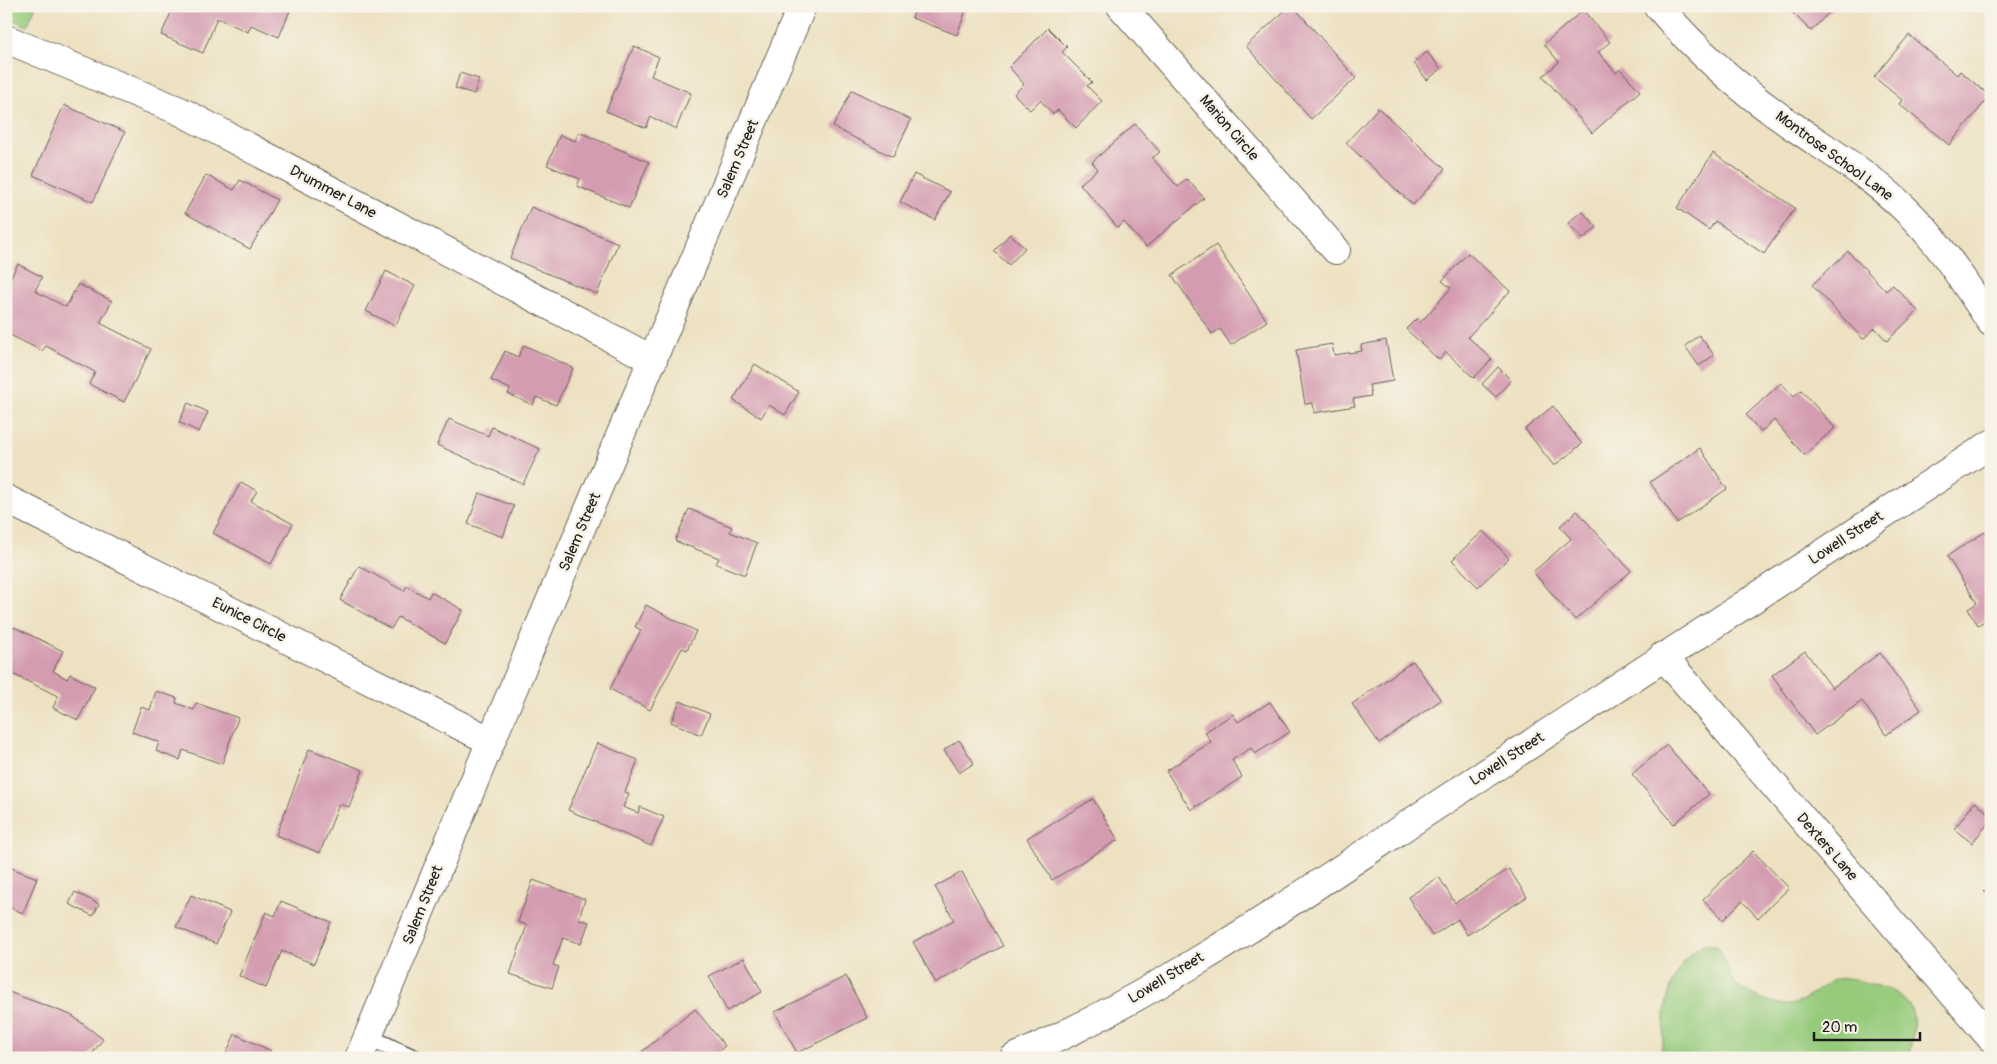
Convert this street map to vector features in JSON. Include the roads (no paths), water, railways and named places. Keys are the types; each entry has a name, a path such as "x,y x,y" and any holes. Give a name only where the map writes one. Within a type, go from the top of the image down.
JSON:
{"street":[{"name":"Salem Street","path":"364,1047 491,741 802,6"},
{"name":"Marion Circle","path":"1121,6 1336,250"},
{"name":"Montrose School Lane","path":"1658,6 1684,37 1734,82 1761,104 1864,174 1903,207 1944,253 1991,322"},
{"name":"Drummer Lane","path":"6,39 180,111 653,360"},
{"name":"Lowell Street","path":"1014,1058 1090,1021 1180,971 1298,897 1663,656 1991,444"},
{"name":"Eunice Circle","path":"6,499 491,741"},
{"name":"Dexters Lane","path":"1663,656 1991,1038"}],"lane":[{"path":"364,1047 414,1058"}]}
